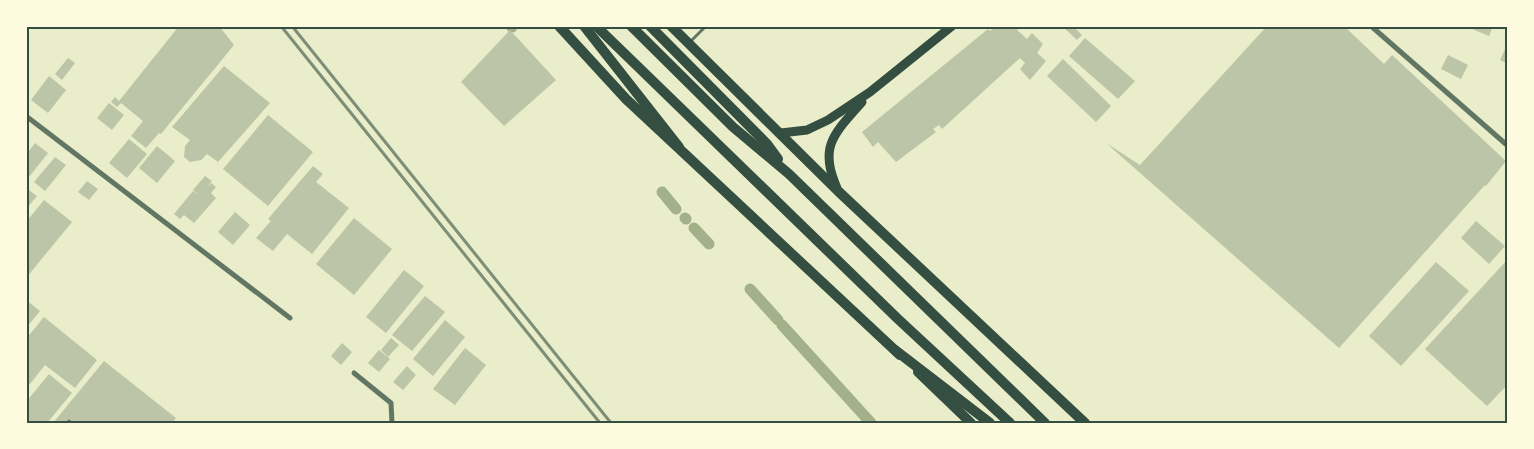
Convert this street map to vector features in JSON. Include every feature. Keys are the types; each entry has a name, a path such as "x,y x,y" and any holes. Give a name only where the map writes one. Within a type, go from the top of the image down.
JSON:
{"main road":[{"path":"559,26 626,99 971,423"},
{"path":"584,26 678,147"},
{"path":"596,26 898,320 1010,423"},
{"path":"631,26 733,127 789,174 1045,423"},
{"path":"650,26 767,144 789,174"},
{"path":"671,26 838,191 1085,423"},
{"path":"781,133 807,130 821,124 870,92 952,26"},
{"path":"838,191 828,169 831,141 840,127 870,92"},
{"path":"895,350 990,423"}],"street":[{"path":"1371,26 1508,146"},
{"path":"26,116 290,318"},
{"path":"354,373 391,403 392,423"}],"lane":[{"path":"688,44 706,26"}],"building":[{"path":"179,26 219,26 234,45 161,134 159,133 146,148 131,136 143,121 121,103 117,107 111,102 115,97 119,101"},
{"path":"995,26 1022,26 1017,30 1027,39 1032,33 1043,44 1037,53 1046,61 1030,80 1020,69 1025,63 1020,58 942,129 939,125 933,129 936,132 896,162 878,142 873,147 862,132 988,29 990,31"},
{"path":"1062,26 1073,26 1082,35 1077,40"},
{"path":"1267,26 1344,26 1384,64 1392,55 1506,161 1486,186 1339,348 1106,143 1140,165"},
{"path":"1465,26 1493,26 1489,36"},
{"path":"510,30 556,80 504,126 461,82"},
{"path":"1085,38 1135,81 1118,99 1069,56"},
{"path":"1508,43 1508,64 1500,60"},
{"path":"1448,55 1468,65 1461,79 1441,69"},
{"path":"68,58 75,63 62,80 55,74"},
{"path":"1063,59 1111,106 1096,122 1047,76"},
{"path":"224,66 270,103 218,162 207,154 201,160 190,162 184,157 185,146 190,140 172,127"},
{"path":"49,76 66,90 48,113 31,100"},
{"path":"109,103 124,115 112,130 97,118"},
{"path":"268,115 313,152 268,206 223,169"},
{"path":"129,139 147,154 127,178 109,163"},
{"path":"35,143 48,153 29,177 26,176 26,155"},
{"path":"157,146 175,161 157,183 139,168"},
{"path":"55,157 66,165 45,191 34,182"},
{"path":"313,166 323,174 316,182 349,208 312,254 287,234 273,251 256,238 271,221 268,219"},
{"path":"205,176 212,181 206,188 211,183 216,187 211,193 216,198 194,223 184,215 180,219 174,214 193,191 200,196 193,190"},
{"path":"87,181 98,189 89,200 78,192"},
{"path":"26,188 37,196 26,209"},
{"path":"44,200 72,222 26,278 26,222"},
{"path":"235,212 250,225 233,245 218,232"},
{"path":"354,218 392,249 354,295 316,264"},
{"path":"1476,221 1505,246 1489,264 1461,238"},
{"path":"1508,259 1508,384 1487,406 1425,349"},
{"path":"1436,262 1469,291 1401,366 1369,336"},
{"path":"404,270 424,286 386,333 366,317"},
{"path":"425,296 445,312 412,351 392,335"},
{"path":"26,300 40,311 26,328"},
{"path":"44,317 97,360 75,388 45,365 26,389 26,339"},
{"path":"445,320 465,337 433,376 413,359"},
{"path":"391,338 399,345 388,357 381,350"},
{"path":"342,343 352,352 341,365 331,356"},
{"path":"465,348 486,365 455,405 433,389"},
{"path":"379,350 390,359 379,372 368,363"},
{"path":"104,361 176,418 172,423 53,423"},
{"path":"407,366 416,375 403,390 393,382"},
{"path":"49,374 72,393 47,423 26,423 26,402"}],"waterway":[{"path":"662,192 676,209"},
{"path":"694,228 709,244"},
{"path":"750,289 778,320"},
{"path":"782,325 871,423"}],"railway":[{"path":"281,26 600,423"},
{"path":"292,26 611,423"}]}
